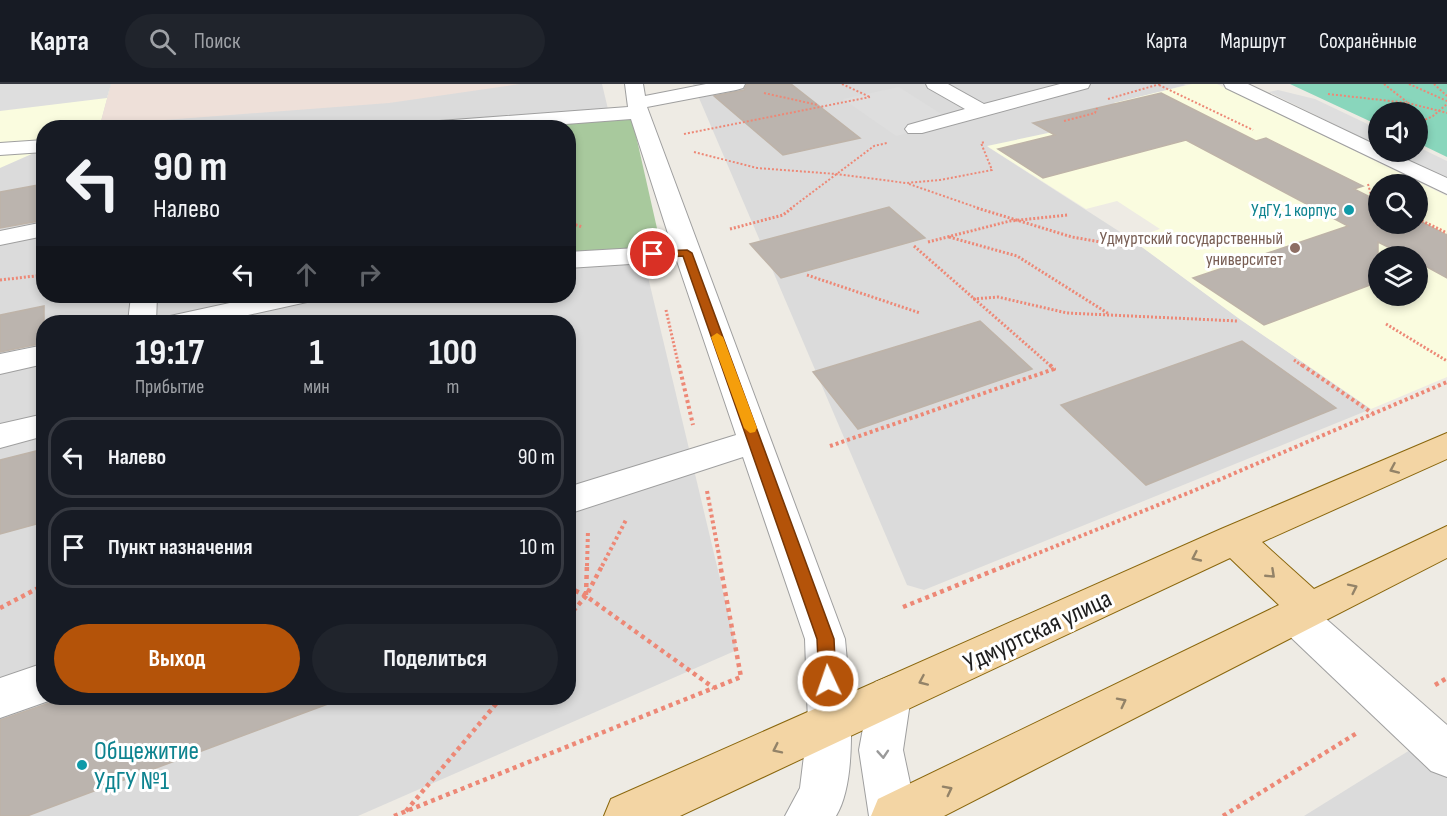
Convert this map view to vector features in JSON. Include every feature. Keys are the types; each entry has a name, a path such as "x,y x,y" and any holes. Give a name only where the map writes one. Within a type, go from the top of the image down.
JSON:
{"main road":[{"name":"Удмуртская улица","path":"628,816 733,770 830,723 1234,539 1447,445"},
{"path":"1234,539 1302,612"},
{"path":"894,816 1302,612 1443,548"}],"street":[{"path":"935,84 981,111"},
{"path":"915,129 1081,84"},
{"path":"1233,84 1447,187"},
{"path":"549,120 637,100 732,85"},
{"path":"637,100 687,253 825,639 830,723 822,796 809,816"},
{"path":"0,149 36,147"},
{"path":"0,238 36,231"},
{"path":"576,260 687,253"},
{"path":"242,303 252,306"},
{"path":"212,315 266,303"},
{"path":"0,364 36,356"},
{"path":"0,436 36,427"},
{"path":"579,498 755,441"},
{"path":"1302,612 1396,709 1447,755"},
{"path":"0,698 36,686"},
{"path":"890,696 881,750 894,816"}],"path":[{"path":"684,134 870,97 842,84"},
{"path":"1384,84 1406,102"},
{"path":"1409,84 1447,102 1428,118"},
{"path":"1434,84 1447,96"},
{"path":"732,85 822,105"},
{"path":"1318,93 1398,102"},
{"path":"1428,107 1447,113"},
{"path":"730,229 783,215 874,146 896,141"},
{"path":"694,152 757,168 836,174 906,183 1010,221 1064,236 1129,247"},
{"path":"906,183 993,170"},
{"path":"928,242 1010,221 1068,215"},
{"path":"1428,224 1447,233"},
{"path":"949,237 1017,256 1111,315"},
{"path":"830,446 1054,369 914,246"},
{"path":"807,275 920,314"},
{"path":"0,280 36,276"},
{"path":"972,299 998,297 1067,313 1237,321"},
{"path":"1386,324 1447,361"},
{"path":"1294,360 1373,414"},
{"path":"903,607 1193,491 1447,382"},
{"path":"576,608 586,596 651,473"},
{"path":"579,498 586,596"},
{"path":"0,608 36,589"},
{"path":"576,591 715,688"},
{"path":"394,816 741,677"},
{"path":"1223,816 1447,678"},
{"path":"406,811 495,705"}],"shaded area":[{"path":"0,84 602,84 737,650 358,816 0,816"},
{"path":"0,84 111,84 101,120 36,120 36,152 0,168"},
{"path":"0,84 111,84 107,98 0,111"},
{"path":"111,84 520,84 389,103 166,120 101,120"},
{"path":"693,84 1186,85 1114,103 1134,115 988,147 1131,239 1241,320 1371,409 924,590 907,585"},
{"name":"Удмуртский государственный университет","path":"1192,84 1217,84 1368,158 1368,162 1377,162 1402,174 1368,174 1368,234 1428,234 1428,187 1447,196 1447,377 1371,409 1241,320 1131,239 1160,229 1117,201 1086,209 987,146 1133,115 1114,103"},
{"path":"899,87 954,122 896,136 843,99"},
{"path":"1278,90 1315,99 1368,124 1368,141 1269,92"},
{"path":"1428,152 1447,161 1447,179 1412,162 1428,162"},
{"path":"1447,727 1447,816 1304,816"}],"green space":[{"path":"1290,84 1447,84 1447,157 1428,148 1428,102 1368,102 1368,120"},
{"path":"632,118 661,246 576,254 576,123"}],"building":[{"path":"747,84 791,84 860,138 783,155 714,96 744,90"},
{"name":"УдГУ, 1 корпус","path":"1161,93 1256,141 1266,138 1363,186 1354,189 1368,196 1368,234 1428,234 1428,225 1447,235 1447,278 1428,268 1428,246 1386,246 1378,242 1378,246 1368,246 1368,286 1264,325 1193,278 1348,226 1186,140 1043,178 998,149 1055,135 1033,123"},
{"path":"36,185 36,221 0,228 0,192"},
{"path":"889,207 925,238 781,278 750,244"},
{"path":"44,306 44,315 36,315 36,345 0,352 0,315"},
{"path":"980,321 1032,369 858,429 813,372"},
{"path":"1242,341 1336,408 1146,485 1061,405"},
{"path":"36,451 36,524 0,534 0,460"},
{"name":"Общежитие УдГУ №1","path":"44,705 325,705 27,816 0,816 0,720"}],"slow traffic":[{"path":"717,337 750,428"}],"place":[{"name":"УдГУ, 1 корпус","path":"1349,210"},
{"name":"Удмуртский государственный университет","path":"1295,248"},
{"name":"Общежитие УдГУ №1","path":"82,765"}],"route":[{"path":"653,254 687,253 825,639 828,681"}]}
